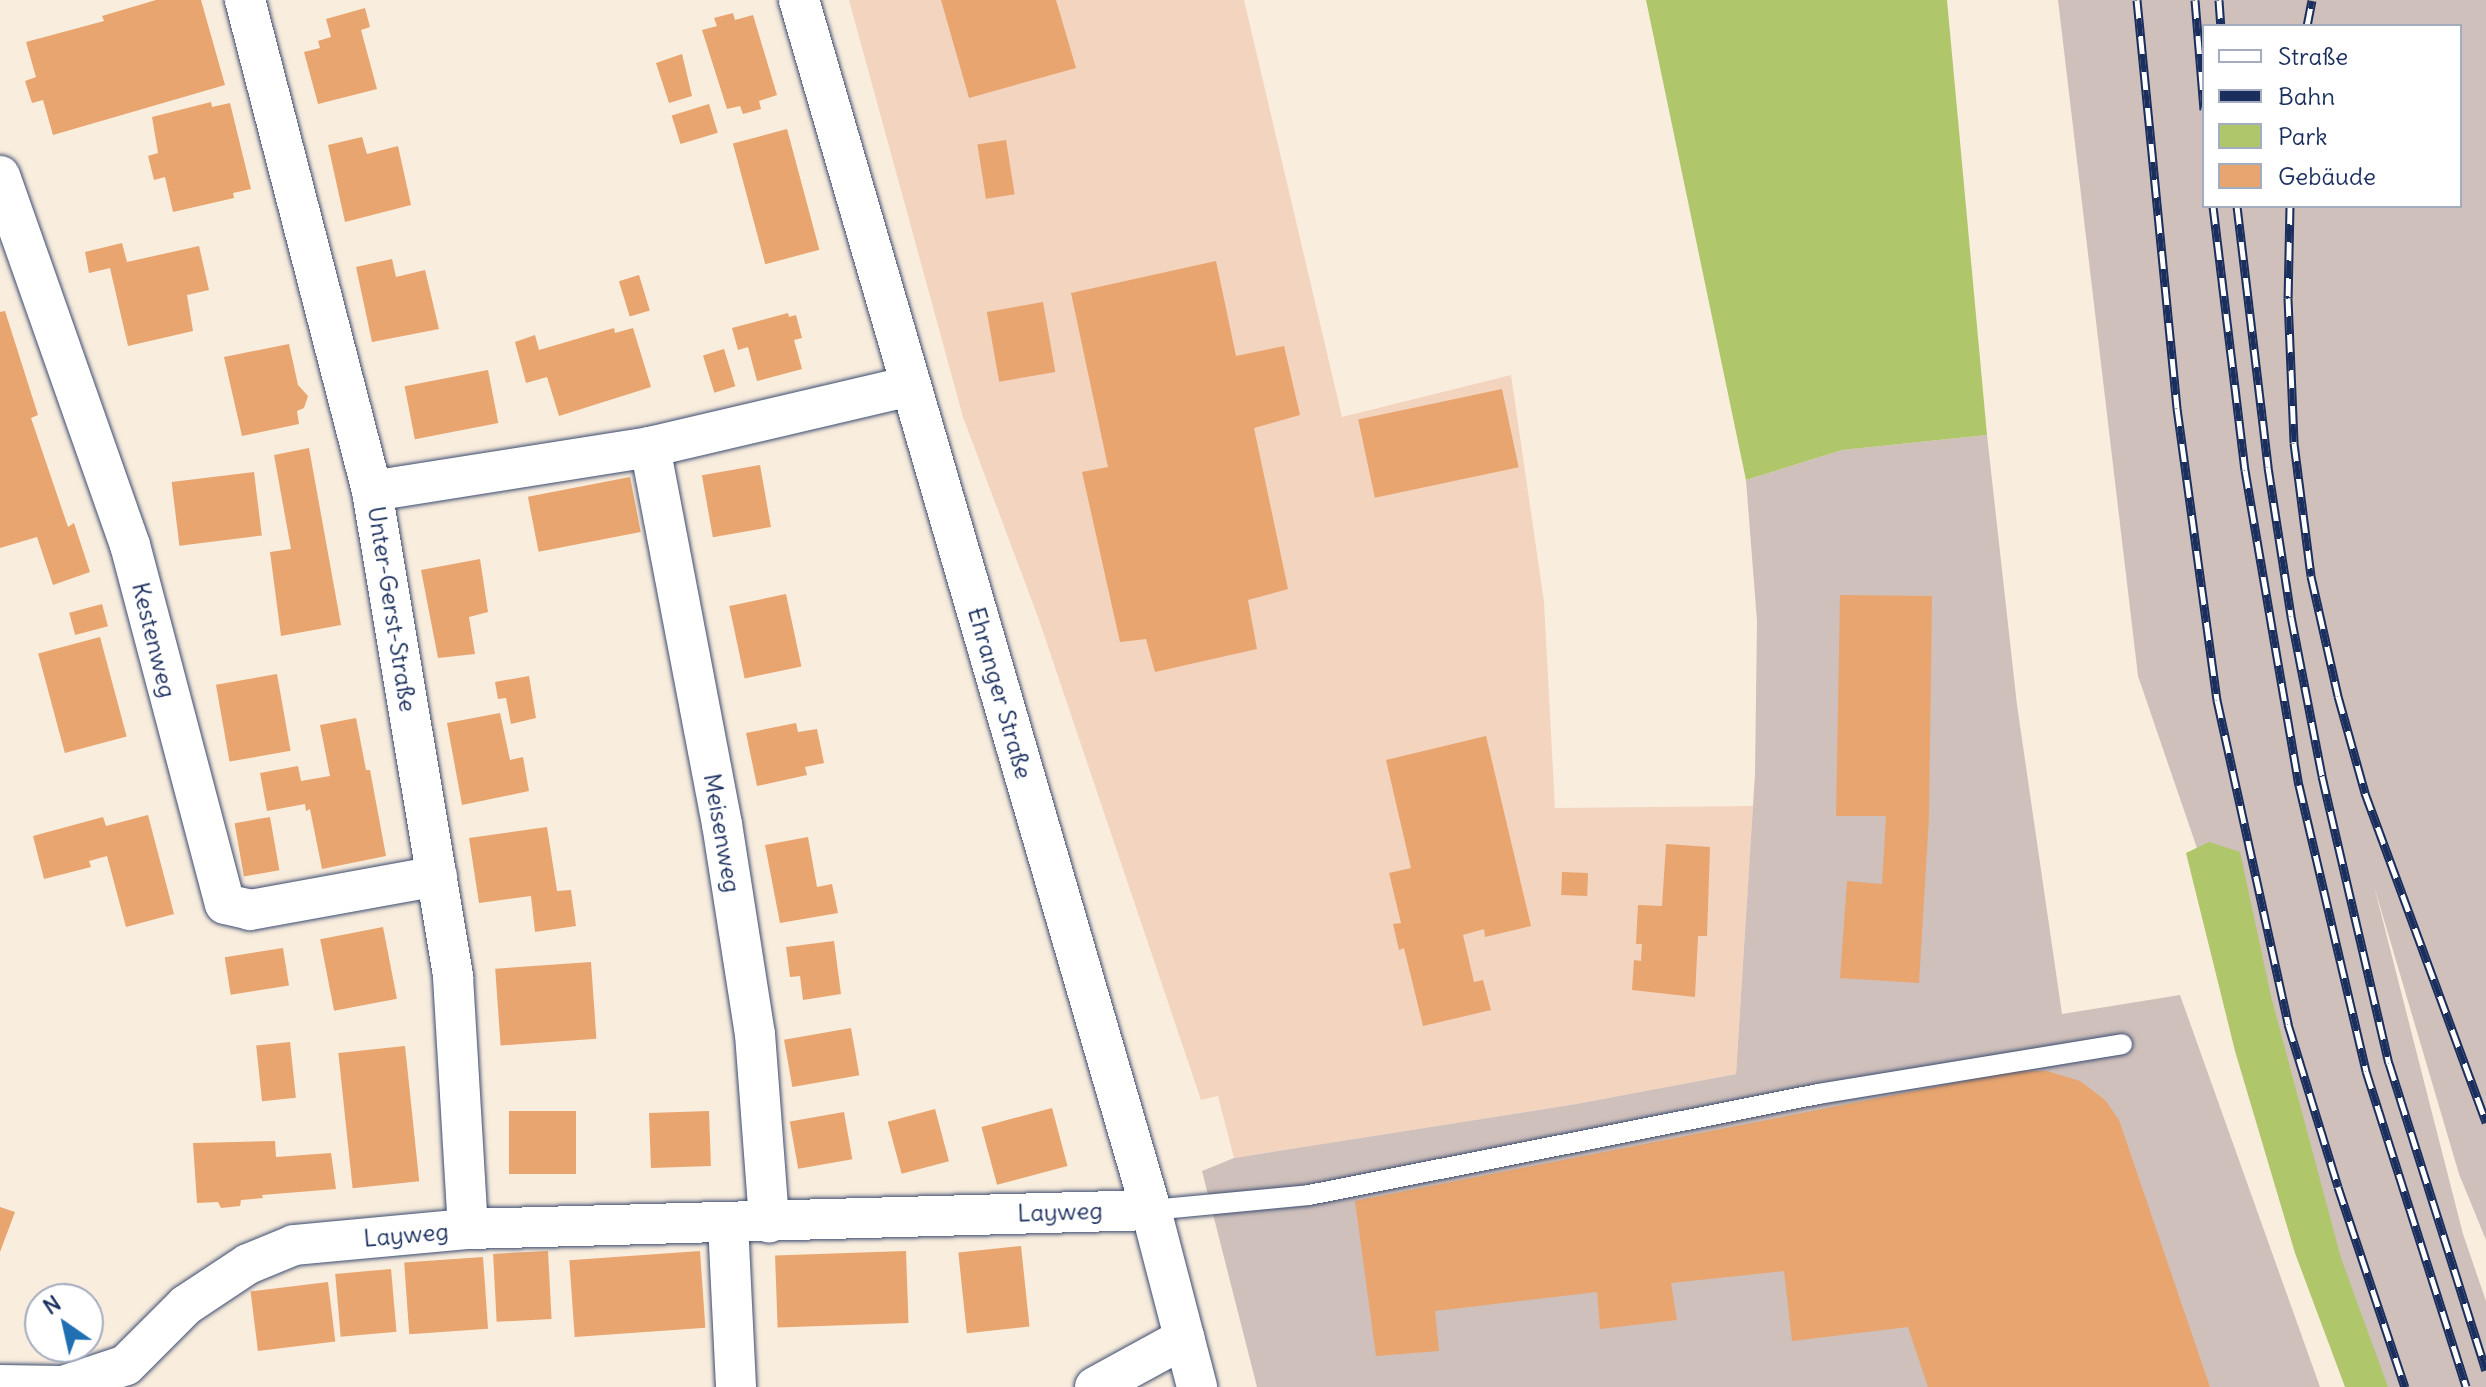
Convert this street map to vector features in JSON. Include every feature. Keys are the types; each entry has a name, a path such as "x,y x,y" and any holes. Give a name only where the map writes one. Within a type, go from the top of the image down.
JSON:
{"street":[{"name":"Unter-Gerst-Straße","path":"245,0 372,491 453,977 468,1229"},
{"name":"Ehranger Straße","path":"799,0 1151,1210 1197,1387"},
{"name":"Kestenweg","path":"0,176 130,545 225,904 250,910 437,876"},
{"path":"372,491 650,447 910,386"},
{"name":"Meisenweg","path":"650,447 722,824 753,1019 769,1222"},
{"name":"Layweg","path":"0,1385 63,1386 130,1376 186,1305 248,1264 294,1245 468,1229 1151,1210"},
{"path":"728,1223 736,1387"},
{"path":"1095,1387 1185,1338"}],"lane":[{"path":"1151,1210 1309,1195 1773,1102 2122,1044"}],"shaded area":[{"path":"849,0 1244,0 1342,417 1511,375 1544,602 1555,808 1753,806 1736,1074 1576,1104 1234,1158 1218,1096 1201,1100 1038,617 963,417"},
{"path":"2058,0 2486,0 2486,1240 2459,1174 2374,886 2463,1234 2486,1301 2486,1387 2367,1387 2248,997 2138,676"},
{"path":"1987,435 2017,705 2062,1014 2180,995 2320,1387 1257,1387 1202,1171 1234,1158 1576,1104 1736,1074 1755,774 1757,621 1746,480 1842,450"}],"green space":[{"path":"1646,0 1947,0 1987,435 1842,450 1746,480"},
{"path":"2209,842 2240,852 2271,996 2341,1258 2388,1387 2345,1387 2295,1253 2235,1051 2186,853"}],"building":[{"path":"156,0 201,0 225,85 53,135 43,100 32,103 25,81 36,77 26,42 104,21 102,16"},
{"path":"941,0 1056,0 1076,68 969,98"},
{"path":"365,8 370,27 361,30 377,89 318,104 304,52 320,48 318,41 331,37 326,19"},
{"path":"733,13 735,20 753,15 777,95 759,101 761,109 743,114 740,106 727,109 702,30 717,26 714,18"},
{"path":"682,54 692,96 669,103 656,63"},
{"path":"211,102 212,107 230,103 251,189 233,193 234,198 173,212 165,177 154,180 148,156 158,153 152,117"},
{"path":"709,104 718,133 680,144 672,115"},
{"path":"787,129 819,250 765,264 733,143"},
{"path":"362,137 367,154 398,146 411,205 345,222 328,145"},
{"path":"1006,140 1015,194 986,199 977,145"},
{"path":"122,243 127,262 199,246 209,290 187,295 193,331 128,346 110,268 89,273 85,252"},
{"path":"392,259 396,277 425,270 439,329 372,342 356,267"},
{"path":"1216,261 1236,356 1284,346 1300,415 1254,428 1288,589 1248,600 1257,649 1155,672 1146,639 1120,642 1082,472 1108,467 1071,293"},
{"path":"639,275 650,310 630,317 619,281"},
{"path":"1043,302 1055,372 999,382 987,312"},
{"path":"5,311 38,415 31,418 68,527 74,523 90,572 53,585 37,537 0,548 0,312"},
{"path":"788,313 789,317 796,315 802,338 794,340 802,369 757,381 748,347 738,350 732,328"},
{"path":"614,328 615,333 633,328 651,387 559,416 547,377 526,383 515,342 535,335 539,350"},
{"path":"289,344 298,385 308,396 304,408 297,411 299,424 242,436 224,357"},
{"path":"724,349 735,386 714,393 703,355"},
{"path":"488,370 498,423 415,439 405,386"},
{"path":"1502,389 1519,467 1375,498 1358,420"},
{"path":"309,448 341,625 281,636 270,552 291,549 274,455"},
{"path":"760,465 771,527 713,537 702,475"},
{"path":"254,472 262,536 179,546 172,482"},
{"path":"630,477 641,532 539,552 528,497"},
{"path":"480,559 488,612 469,617 475,654 438,658 421,570"},
{"path":"786,594 801,666 745,678 729,606"},
{"path":"1840,595 1932,596 1929,817 1919,983 1840,978 1847,881 1882,884 1886,816 1836,816"},
{"path":"102,604 108,626 75,635 69,613"},
{"path":"100,637 127,736 65,753 38,654"},
{"path":"277,674 291,751 229,762 216,685"},
{"path":"529,676 536,718 511,724 506,698 498,699 495,682"},
{"path":"500,713 510,760 523,757 529,791 462,805 447,723"},
{"path":"356,718 366,770 370,770 386,856 322,869 310,809 306,811 305,804 267,811 260,773 298,766 301,781 330,776 320,725"},
{"path":"796,723 798,732 817,729 824,763 805,767 807,775 757,786 746,733"},
{"path":"1486,736 1531,926 1485,937 1484,929 1463,935 1474,982 1483,980 1491,1010 1423,1026 1404,948 1399,950 1393,924 1401,923 1389,873 1411,868 1386,760"},
{"path":"148,815 174,914 126,927 107,856 89,861 91,867 44,879 33,836 103,817 106,826"},
{"path":"270,817 279,870 244,876 235,823"},
{"path":"547,827 557,891 571,890 576,926 535,932 531,896 479,903 469,838"},
{"path":"808,837 817,887 832,884 838,913 780,923 765,845"},
{"path":"1666,844 1710,847 1707,936 1698,936 1695,997 1632,990 1634,960 1641,961 1642,944 1636,944 1638,905 1662,906"},
{"path":"1562,872 1588,873 1587,896 1561,895"},
{"path":"383,927 397,999 334,1011 320,939"},
{"path":"834,941 841,994 803,1000 800,976 790,977 786,947"},
{"path":"283,948 289,986 231,995 225,957"},
{"path":"591,962 596,1039 501,1046 495,969"},
{"path":"851,1028 859,1075 792,1087 784,1040"},
{"path":"290,1042 296,1098 262,1101 256,1046"},
{"path":"405,1046 419,1181 353,1188 338,1053"},
{"path":"2016,1071 2047,1071 2080,1081 2105,1100 2119,1120 2210,1387 1928,1387 1908,1327 1792,1341 1784,1271 1671,1283 1677,1320 1600,1329 1597,1292 1435,1311 1439,1351 1376,1356 1355,1201"},
{"path":"1052,1108 1068,1166 997,1185 981,1127"},
{"path":"935,1109 949,1161 902,1174 888,1122"},
{"path":"509,1111 576,1111 576,1174 509,1174"},
{"path":"709,1111 711,1166 651,1168 649,1113"},
{"path":"844,1112 852,1159 798,1169 790,1122"},
{"path":"275,1141 276,1157 331,1153 336,1189 262,1195 263,1198 241,1200 240,1206 221,1208 218,1202 197,1203 193,1143"},
{"path":"0,1207 15,1212 0,1252"},
{"path":"1021,1246 1029,1327 967,1333 958,1253"},
{"path":"548,1251 552,1319 497,1322 493,1254"},
{"path":"700,1251 705,1328 575,1337 569,1260"},
{"path":"906,1251 909,1323 778,1328 775,1256"},
{"path":"483,1257 488,1329 409,1334 404,1263"},
{"path":"391,1269 396,1332 341,1337 335,1274"},
{"path":"328,1282 335,1342 258,1351 251,1292"}],"railway":[{"path":"2137,0 2177,408 2217,700 2288,1024 2338,1187 2405,1387"},
{"path":"2195,0 2202,86"},
{"path":"2219,0 2221,24"},
{"path":"2307,24 2312,0"},
{"path":"2213,208 2245,470 2299,785 2366,1071 2466,1387"},
{"path":"2237,208 2268,467 2291,616 2322,776 2389,1063 2486,1370"},
{"path":"2290,208 2288,298 2294,443 2311,576 2338,696 2365,793 2486,1122"}]}
